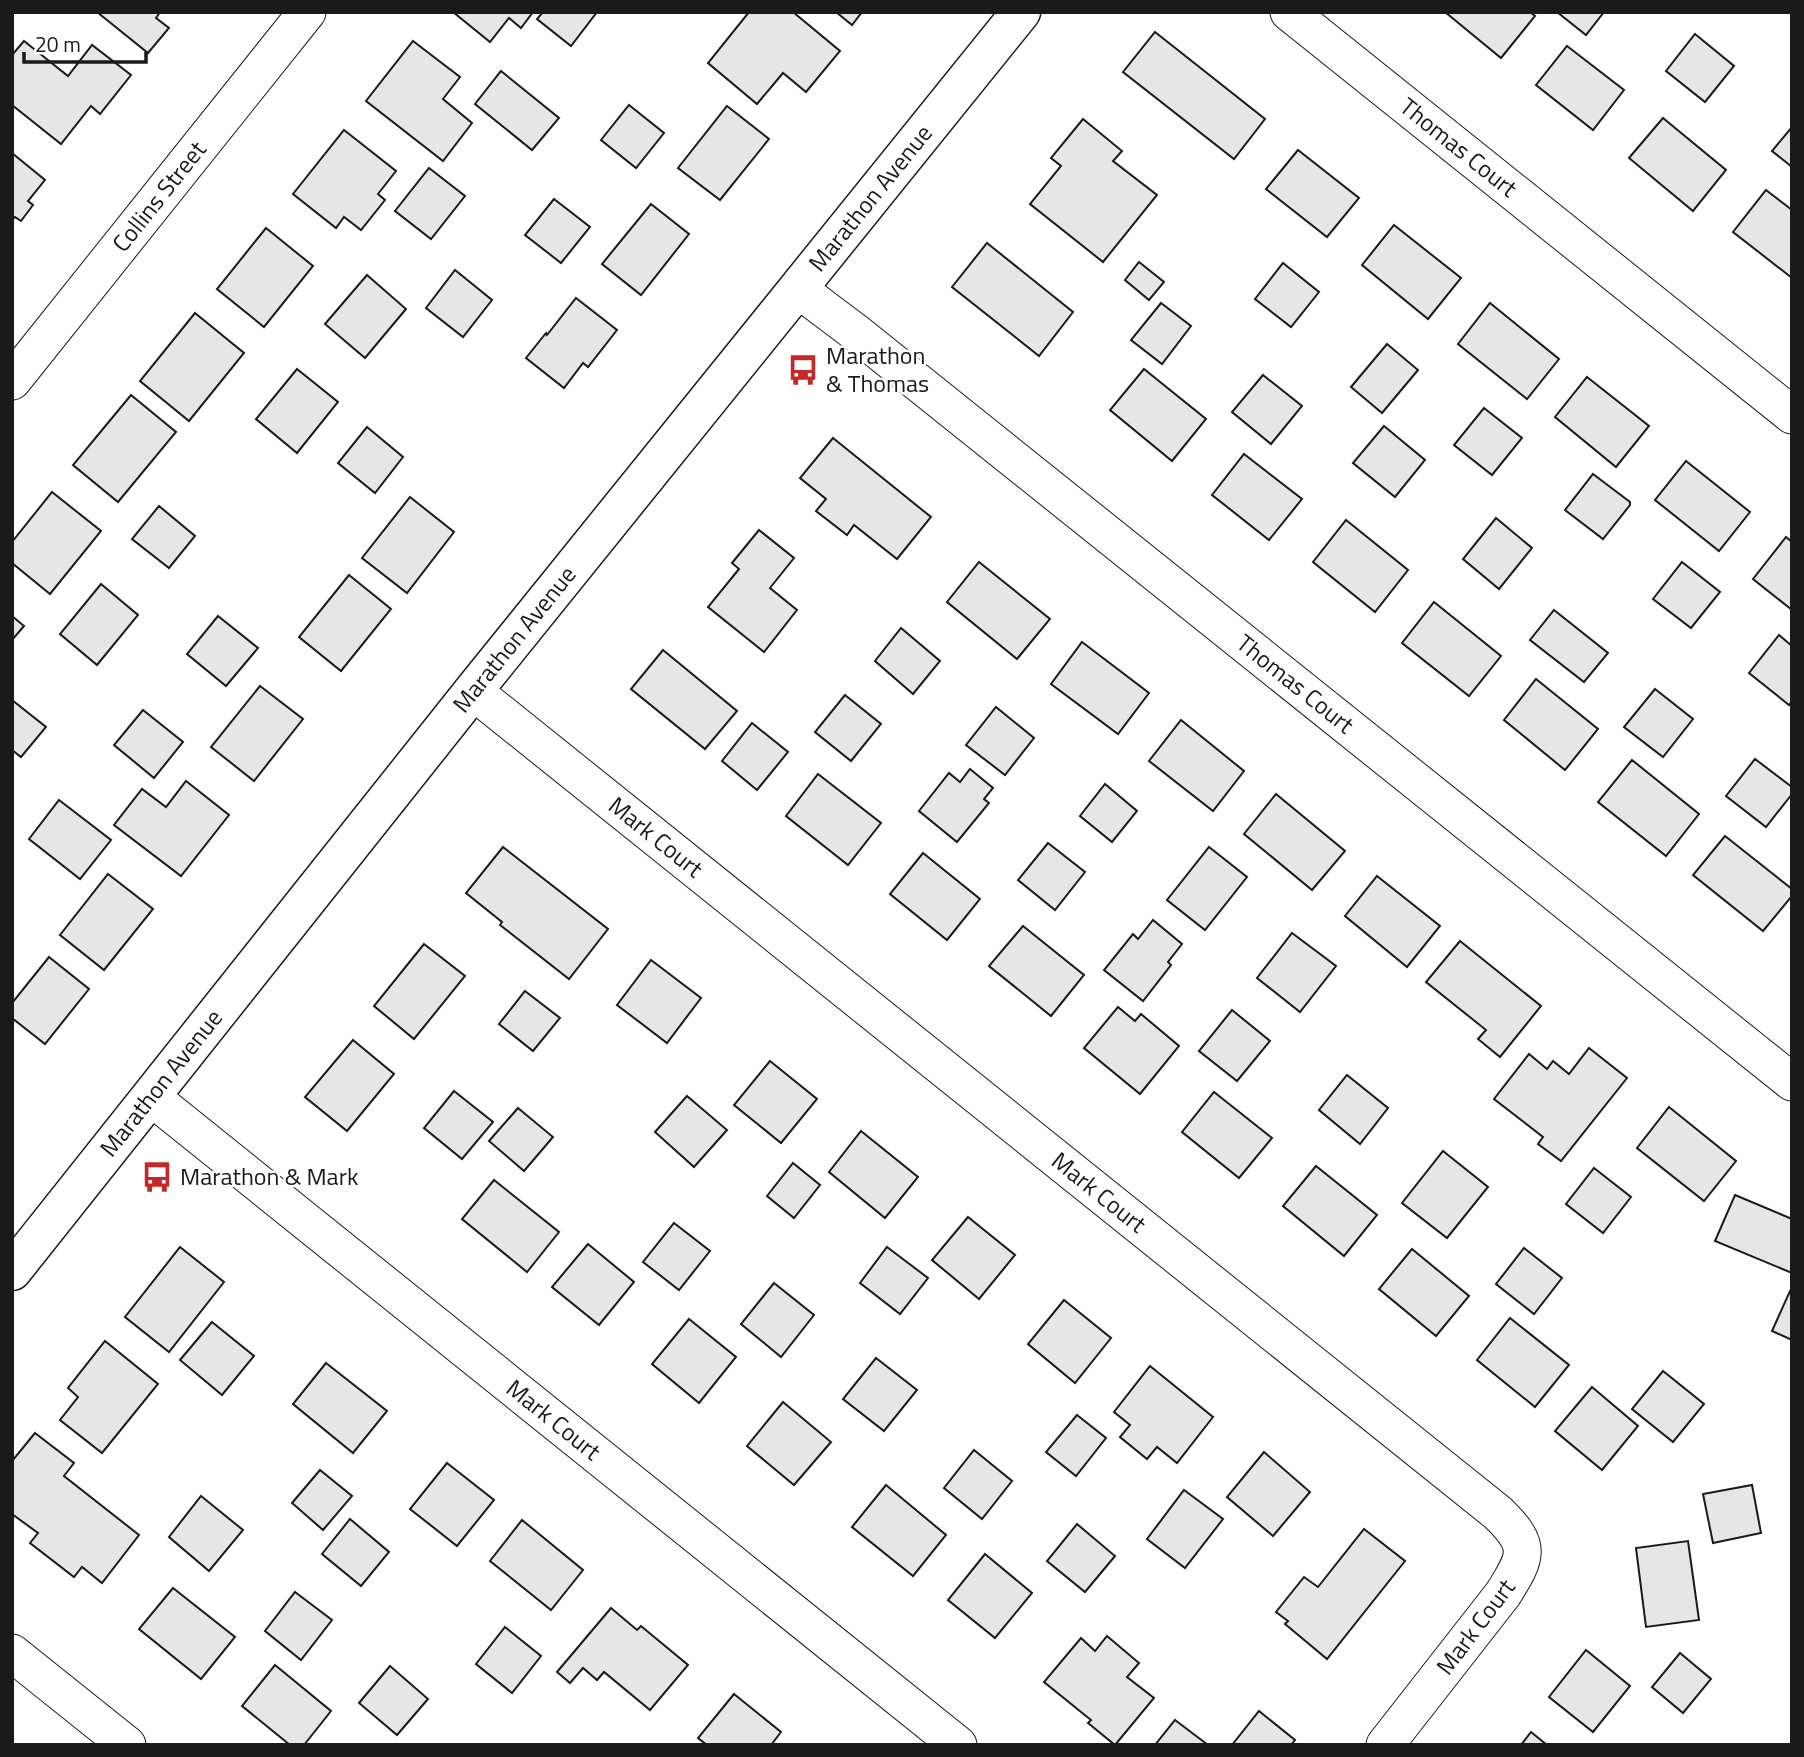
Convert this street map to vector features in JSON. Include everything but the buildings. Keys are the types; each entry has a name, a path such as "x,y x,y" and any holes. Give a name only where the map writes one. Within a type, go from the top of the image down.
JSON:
{"street":[{"name":"Collins Street","path":"12,382 307,12"},
{"name":"Marathon Avenue","path":"12,1271 473,691 1021,12"},
{"name":"Thomas Court","path":"1289,12 1792,415"},
{"name":"Thomas Court","path":"798,289 1792,1082"},
{"name":"Mark Court","path":"473,691 1476,1495 1516,1530 1524,1551 1517,1572 1503,1594 1384,1745"},
{"name":"Mark Court","path":"150,1097 958,1745"},
{"path":"12,1653 127,1745"}],"place":[{"name":"Marathon & Thomas","path":"803,370"},
{"name":"Marathon & Mark","path":"157,1177"}]}
